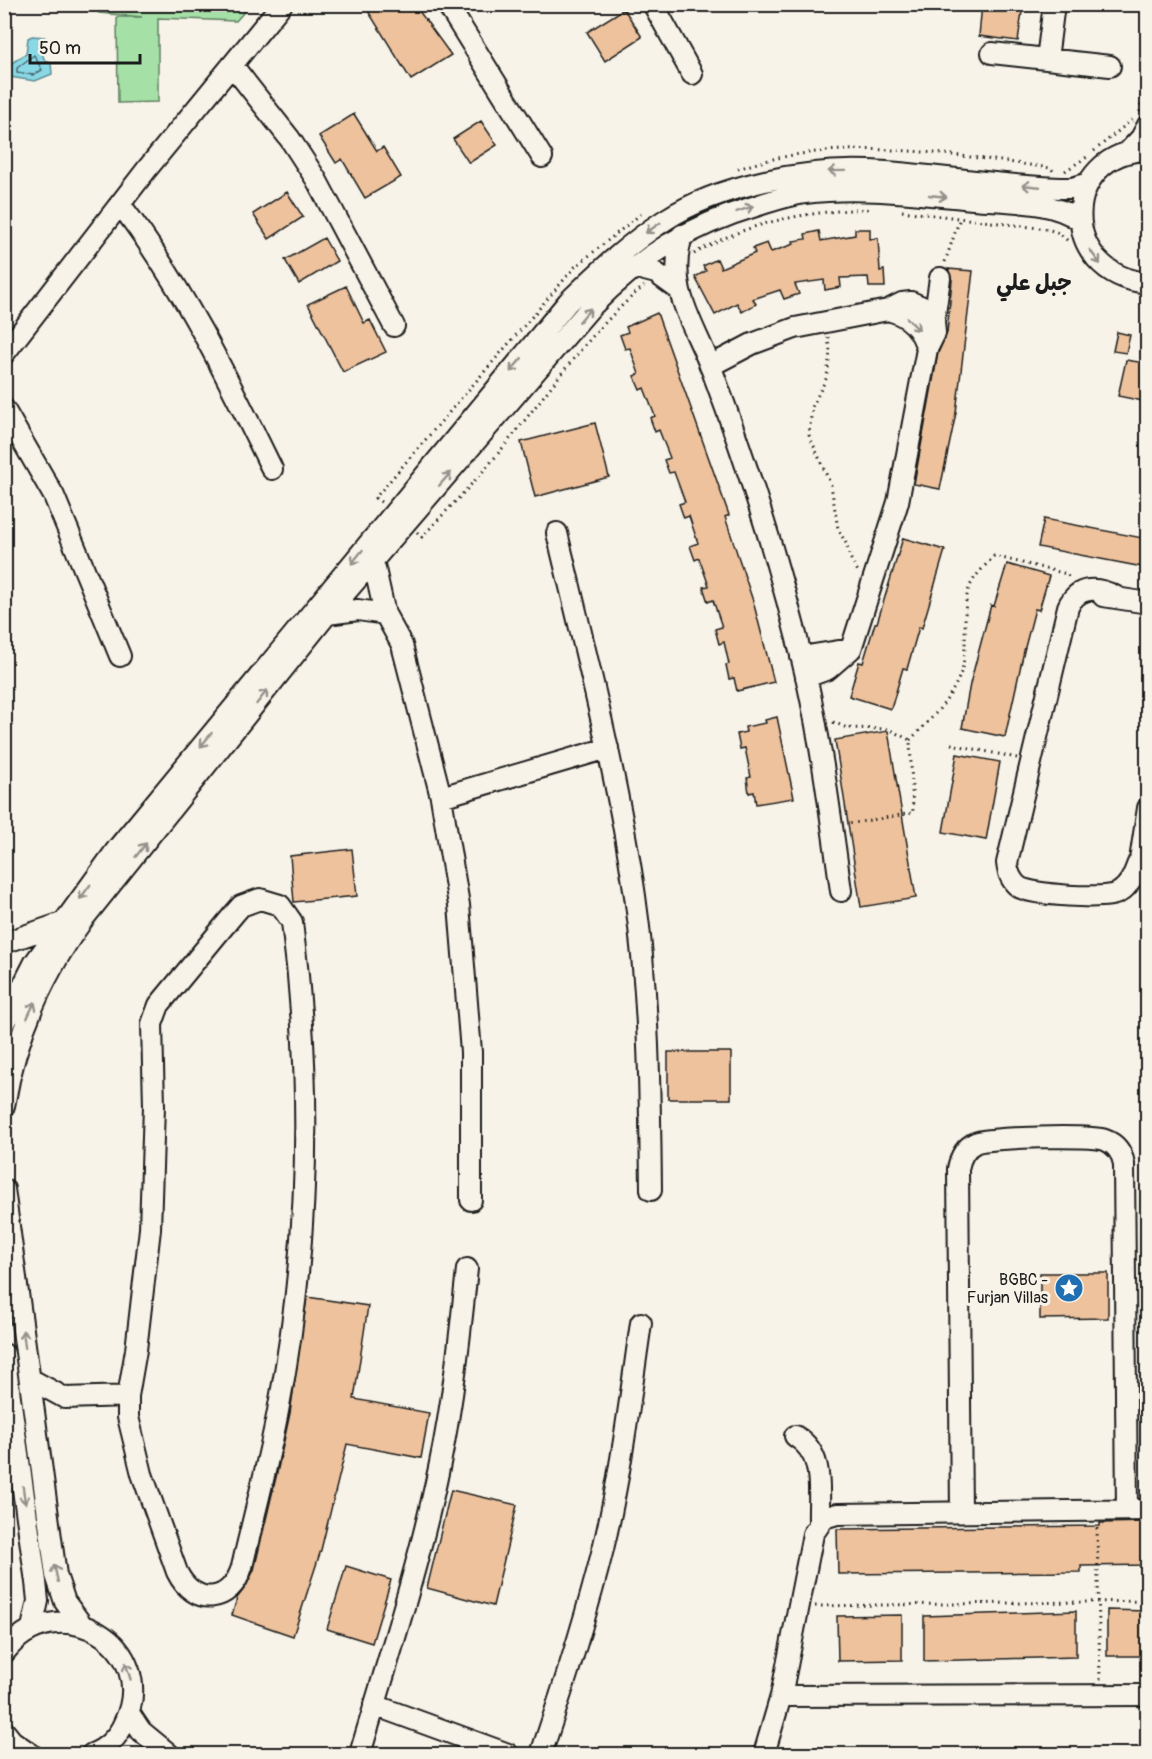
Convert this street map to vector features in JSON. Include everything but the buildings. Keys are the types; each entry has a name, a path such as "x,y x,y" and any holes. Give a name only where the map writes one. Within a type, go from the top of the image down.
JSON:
{"street":[{"path":"4,354 120,204 282,4"},
{"path":"447,4 542,157"},
{"path":"653,4 692,74"},
{"path":"1047,59 1054,4"},
{"path":"992,53 1110,66"},
{"path":"232,65 283,130 316,179 394,326"},
{"path":"1127,153 1141,138 1148,125"},
{"path":"1147,288 1121,278 1100,265 1085,244 1079,220 1082,201 1089,183 1112,159 1127,153 1148,150"},
{"path":"4,1106 15,1055 27,1019 62,949 327,614 373,560 400,518 568,302 612,258 667,218 732,191 764,181 821,172 902,173 1047,188 1072,188 1089,183"},
{"path":"4,1023 35,962 117,849 400,518 591,307 633,267 682,235 750,208 803,193 857,190 963,198 1053,208 1079,220"},
{"path":"120,204 174,279 219,360 272,469"},
{"path":"682,235 673,280 710,366 746,463 778,563 819,739 841,891"},
{"path":"633,267 645,269 673,280"},
{"path":"806,676 828,669 851,649 898,502 927,349 934,339 940,278"},
{"path":"710,366 795,328 888,310 895,305 911,302 925,308 934,321"},
{"path":"888,310 910,320 924,338 927,349"},
{"path":"4,409 54,496 120,656"},
{"path":"557,533 609,748 624,825 644,971 649,1045 651,1190"},
{"path":"373,560 385,614 402,645 441,797 459,905 467,979 473,1126 471,1200"},
{"path":"1146,817 1138,862 1131,880 1122,890 1110,896 1089,898 1043,891 1021,874 1015,859 1014,837 1030,760 1065,624 1072,611 1082,602 1095,596 1117,597 1148,603"},
{"path":"327,614 358,610 385,614"},
{"path":"801,657 851,649"},
{"path":"441,797 609,748"},
{"path":"260,899 271,901 280,905 292,922 300,1000 306,1096 300,1223 288,1349 274,1431 238,1579 230,1590 218,1596 205,1597 193,1593 183,1584 177,1572 136,1454 128,1417 128,1396 136,1350 150,1229 154,1106 151,1034 154,1014 241,906 260,899"},
{"path":"4,943 62,923"},
{"path":"961,1513 958,1169 960,1159 965,1150 983,1140 1097,1137 1116,1147 1122,1155 1124,1164 1127,1510"},
{"path":"4,1189 56,1575 65,1602 82,1625"},
{"path":"360,1755 414,1567 439,1469 457,1370 467,1269"},
{"path":"541,1755 573,1657 603,1547 624,1436 641,1323"},
{"path":"4,1354 38,1601 32,1628"},
{"path":"30,1379 64,1398 128,1396"},
{"path":"38,1430 47,1412 64,1398"},
{"path":"795,1436 804,1441 816,1458 819,1523"},
{"path":"764,1755 781,1696 801,1606 813,1534 819,1523 830,1515 1148,1510"},
{"path":"4,1653 14,1641 32,1628 65,1622 82,1625 99,1632 113,1644 124,1659 131,1676 132,1695 129,1713 116,1736 96,1754"},
{"path":"781,1696 1148,1695"},
{"path":"374,1706 508,1755"},
{"path":"129,1713 141,1731 169,1755"},
{"path":"4,1731 12,1742 31,1755"}],"path":[{"path":"736,170 765,160 828,149 846,149 905,150 1052,168 1055,173 1066,171 1129,121 1140,117 1144,78 1148,78"},
{"path":"940,278 960,218 963,198"},
{"path":"647,210 621,228 574,267 375,498 422,537 491,462 557,378 623,304 644,286 660,286 688,272 693,255 754,227 816,212 877,209"},
{"path":"901,211 1047,229 1059,233 1074,248"},
{"path":"825,324 829,339 829,362 824,384 812,407 809,435 827,475 834,513 847,544 849,556 857,572 873,583"},
{"path":"832,827 913,813 910,740 938,711 960,676 967,643 967,596 970,584 994,556 1067,573 1070,587"},
{"path":"831,716 838,726 888,729 910,740"},
{"path":"951,744 1030,760"},
{"path":"1097,1511 1101,1695"},
{"path":"801,1606 1148,1601"}],"green space":[{"path":"90,5 250,5 236,21 158,18 158,102 118,103 117,17 142,17 99,13"}],"water":[{"path":"45,37 43,56 45,61 51,63 52,74 35,81 10,77 10,64 26,54 28,38"}],"place":[{"name":"BGBC - Furjan Villas","path":"1069,1288"}],"district":[{"name":"جبل علي","path":"1034,282"}]}
